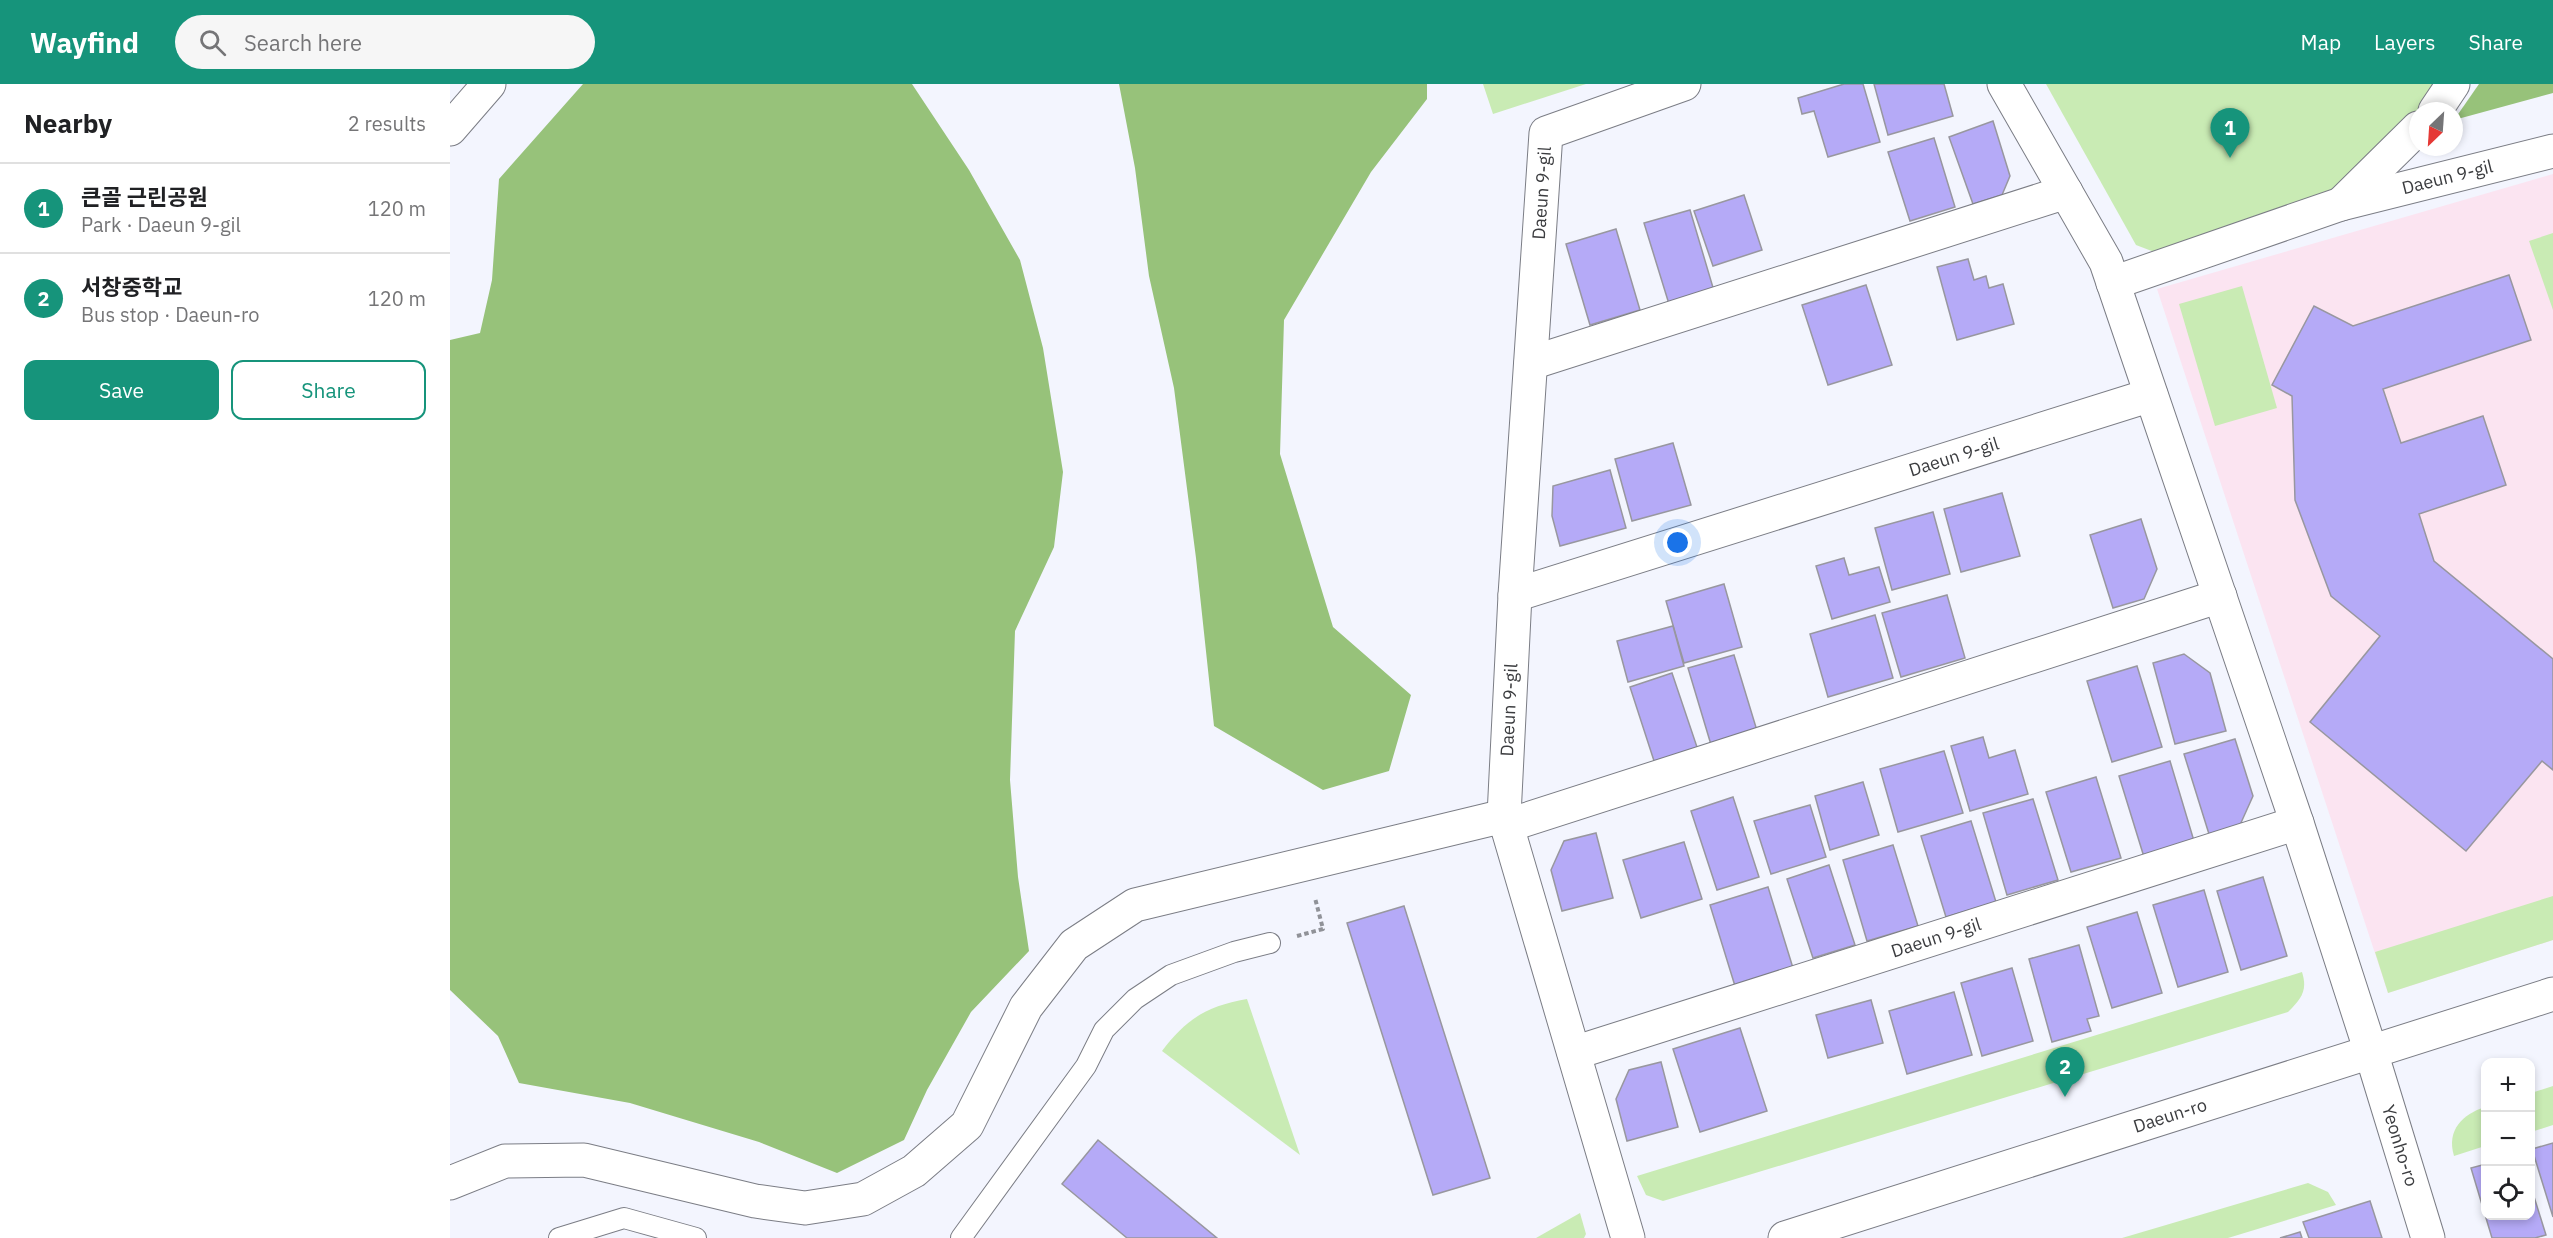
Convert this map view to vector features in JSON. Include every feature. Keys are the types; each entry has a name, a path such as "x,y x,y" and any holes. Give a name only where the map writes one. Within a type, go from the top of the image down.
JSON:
{"main road":[{"path":"450,129 489,84"},
{"name":"Daeun 9-gil","path":"1628,1238 1505,821 1515,595 1546,133 1684,84"},
{"path":"2004,84 2106,262 2297,823 2371,1052"},
{"path":"2441,102 2453,84"},
{"name":"Daeun 9-gil","path":"2342,204 2409,137"},
{"name":"Daeun 9-gil","path":"2113,283 2342,204 2553,151"},
{"path":"1530,363 2066,192"},
{"name":"Daeun 9-gil","path":"1515,595 2151,395"},
{"path":"450,1183 505,1161 584,1160 755,1201 805,1208 863,1199 915,1171 967,1125 1026,1007 1074,945 1135,905 1307,863 1505,821 2220,596"},
{"name":"Daeun 9-gil","path":"1574,1053 2297,823"},
{"name":"Daeun-ro","path":"1785,1238 2553,994"},
{"name":"Yeonho-ro","path":"2371,1052 2428,1238"}],"lane":[{"path":"961,1238 1086,1066 1104,1030 1136,999 1172,975 1234,952 1270,943"},
{"path":"559,1238 624,1218 696,1238"}],"path":[{"path":"1270,943 1323,929 1307,863"}],"shaded area":[{"path":"2553,174 2553,940 2388,993 2157,289"}],"green space":[{"path":"583,84 912,84 969,170 1020,260 1043,348 1063,472 1054,547 1015,631 1010,780 1018,877 1029,951 971,1012 927,1090 904,1140 837,1173 759,1142 630,1103 519,1083 498,1036 450,990 450,340 480,333 492,280 499,179"},
{"path":"1119,84 1427,84 1427,99 1371,172 1284,320 1280,454 1333,627 1411,695 1389,771 1323,790 1214,726 1196,558 1174,388 1149,276 1135,168"},
{"path":"1483,84 1586,84 1493,114"},
{"path":"2046,84 2437,84 2426,102 2409,102 2409,122 2329,202 2157,253 2136,245"},
{"path":"2479,84 2553,84 2553,93 2463,118 2463,107"},
{"path":"2553,233 2553,310 2529,241"},
{"path":"2242,286 2277,408 2215,426 2179,304"},
{"path":"2553,896 2553,940 2388,993 2375,952"},
{"path":"2302,972 2304,990 2297,1003 2288,1012 1663,1201 1646,1195 1637,1176"},
{"path":"1247,999 1300,1155 1162,1051 1189,1022 1209,1010"},
{"path":"2553,1086 2553,1125 2535,1131 2535,1112 2535,1092"},
{"path":"2481,1108 2481,1147 2454,1156 2452,1138 2454,1131 2463,1119"},
{"path":"2308,1183 2328,1192 2336,1205 2228,1238 2122,1238"},
{"path":"1580,1213 1586,1234 1584,1238 1536,1238"}],"building":[{"path":"1844,84 1863,84 1880,142 1828,157 1814,111 1802,114 1798,98"},
{"path":"1874,84 1944,84 1953,116 1888,135"},
{"path":"1993,121 2010,176 2002,195 1973,204 1949,137"},
{"path":"1934,138 1955,207 1910,221 1888,152"},
{"path":"1744,195 1762,250 1713,266 1694,211"},
{"path":"1690,210 1714,291 1669,304 1644,223"},
{"path":"1616,229 1640,310 1590,325 1566,244"},
{"path":"1968,259 1974,280 1986,276 1989,288 2003,284 2014,324 1957,340 1937,267"},
{"path":"2509,275 2531,340 2383,389 2401,443 2483,416 2506,485 2419,514 2434,561 2553,659 2553,770 2542,761 2466,851 2310,722 2380,636 2331,596 2295,500 2292,396 2272,385 2314,306 2353,326"},
{"path":"1866,285 1892,365 1828,385 1802,305"},
{"path":"1673,443 1691,505 1632,521 1615,459"},
{"path":"1610,470 1626,528 1560,546 1552,516 1553,486"},
{"path":"2002,493 2020,556 1961,572 1944,509"},
{"path":"1933,512 1950,574 1892,590 1875,528"},
{"path":"2141,519 2157,569 2144,599 2113,608 2090,535"},
{"path":"1844,558 1849,575 1879,567 1890,602 1832,619 1816,566"},
{"path":"1724,584 1742,647 1684,663 1666,601"},
{"path":"1947,595 1965,658 1901,677 1882,613"},
{"path":"1875,615 1893,678 1828,697 1810,634"},
{"path":"1673,626 1684,666 1628,682 1617,641"},
{"path":"2184,654 2210,673 2226,731 2175,744 2153,663"},
{"path":"1734,655 1758,734 1712,748 1688,668"},
{"path":"2137,666 2162,747 2112,762 2087,681"},
{"path":"1672,673 1699,753 1656,767 1630,687"},
{"path":"1983,737 1989,758 2015,750 2028,794 1970,811 1951,746"},
{"path":"2235,739 2253,796 2240,825 2209,834 2184,754"},
{"path":"1944,751 1963,813 1898,832 1880,769"},
{"path":"2170,761 2194,841 2144,857 2119,776"},
{"path":"2096,777 2121,858 2071,872 2046,792"},
{"path":"1863,782 1879,835 1830,850 1815,796"},
{"path":"1733,797 1759,877 1717,890 1691,811"},
{"path":"2033,799 2058,880 2007,895 1983,813"},
{"path":"1810,805 1826,857 1771,874 1754,821"},
{"path":"1971,821 1996,902 1946,917 1921,836"},
{"path":"1596,833 1613,898 1562,911 1551,870 1564,841"},
{"path":"1684,842 1702,899 1641,918 1623,860"},
{"path":"1893,845 1918,926 1867,941 1843,860"},
{"path":"1829,865 1855,945 1813,958 1787,879"},
{"path":"2263,877 2287,956 2241,970 2217,891"},
{"path":"1768,887 1793,968 1735,986 1710,905"},
{"path":"2204,890 2228,972 2178,987 2153,905"},
{"path":"1404,906 1490,1178 1433,1195 1347,923"},
{"path":"2137,912 2162,993 2112,1008 2087,927"},
{"path":"2079,945 2099,1016 2087,1019 2091,1031 2052,1042 2029,959"},
{"path":"2012,968 2033,1041 1982,1056 1961,983"},
{"path":"1954,992 1972,1055 1907,1074 1889,1011"},
{"path":"1871,1000 1883,1043 1828,1058 1816,1015"},
{"path":"1740,1028 1767,1111 1700,1132 1673,1049"},
{"path":"1661,1062 1678,1127 1627,1141 1616,1099 1629,1070"},
{"path":"1098,1140 1217,1238 1127,1238 1062,1184"},
{"path":"2553,1143 2553,1217 2535,1159 2535,1148"},
{"path":"2481,1165 2481,1201 2471,1168"},
{"path":"2535,1200 2546,1235 2535,1238 2492,1238 2487,1220 2535,1220"},
{"path":"2370,1201 2382,1238 2309,1238 2303,1222"},
{"path":"2300,1232 2302,1238 2280,1238"}],"place":[{"name":"큰골 근린공원","path":"2230,158"},
{"name":"서창중학교","path":"2065,1097"}]}
